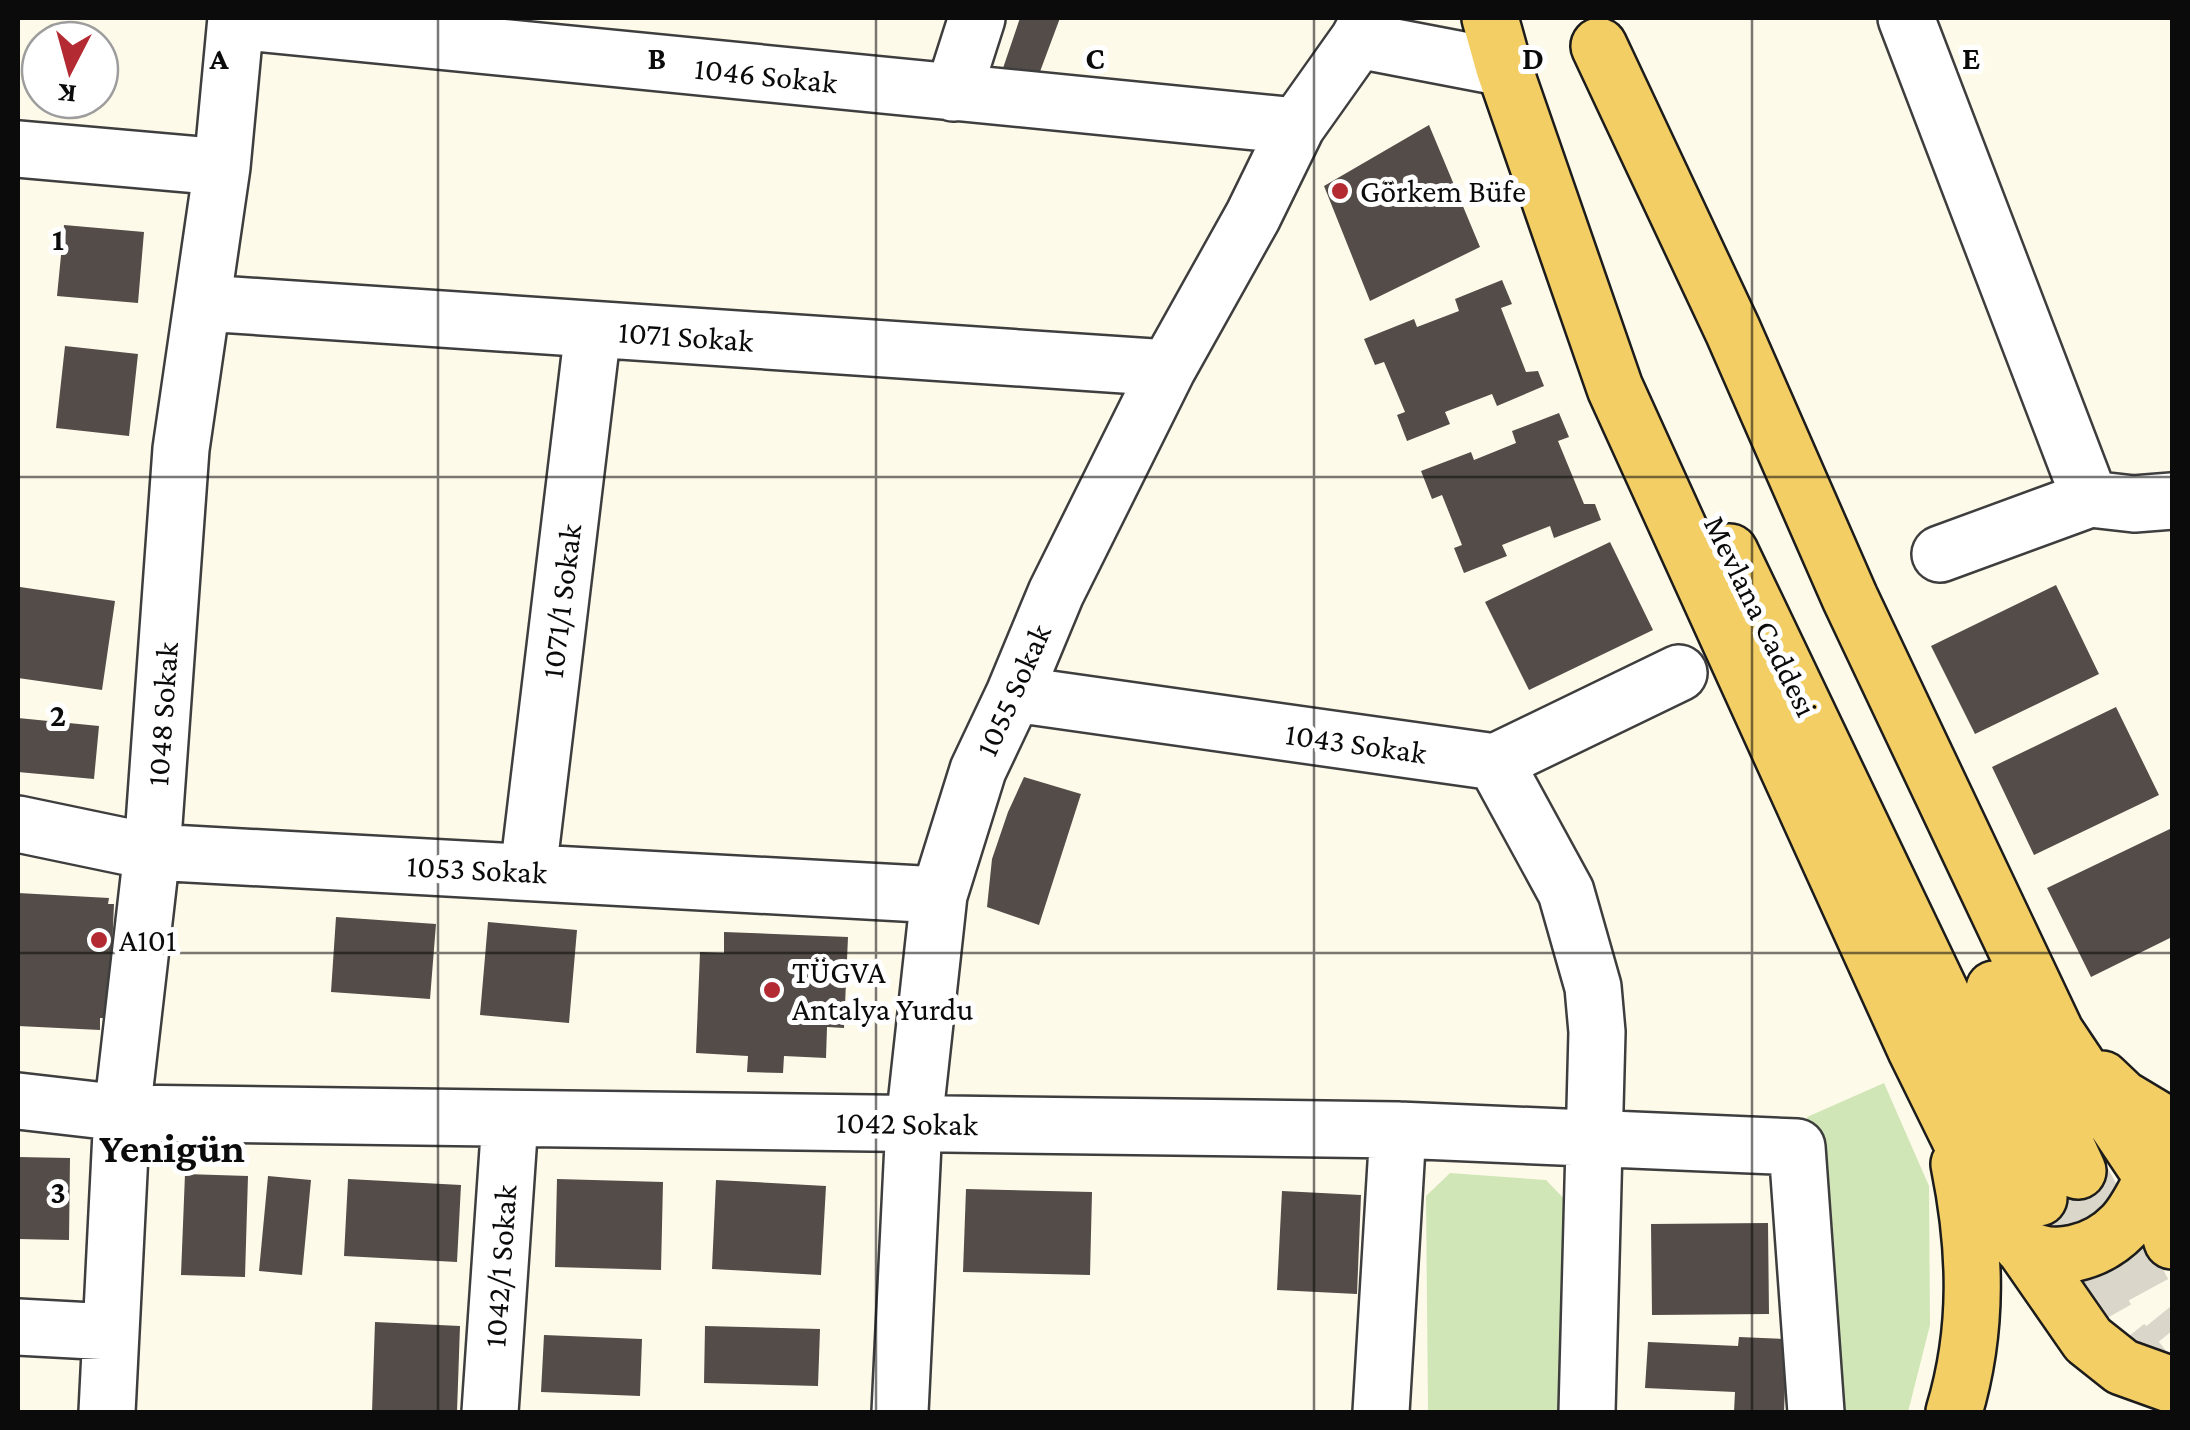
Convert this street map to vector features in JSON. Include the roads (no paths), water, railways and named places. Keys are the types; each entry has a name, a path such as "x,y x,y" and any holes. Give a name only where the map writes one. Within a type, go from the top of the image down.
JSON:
{"main road":[{"name":"Mevlana Caddesi","path":"1526,18 1644,372 2046,1205"},
{"name":"Mevlana Caddesi","path":"1596,32 1700,343 2046,1205"},
{"path":"1596,32 1850,598 2056,1033 2153,1178 2172,1241"},
{"path":"1497,43 1615,388 1949,1116 1988,1196 2046,1205"},
{"path":"2056,1033 2122,1098 2172,1128"},
{"path":"1949,1116 1967,1207 1974,1279 1971,1345 1954,1412"},
{"path":"2046,1205 2050,1256 2090,1249 2122,1227 2153,1178"},
{"path":"2046,1205 2088,1340 2122,1368 2172,1385"}],"street":[{"path":"953,94 977,18"},
{"path":"1906,18 2090,499"},
{"name":"1046 Sokak","path":"236,19 1297,126"},
{"name":"1048 Sokak","path":"108,1412 122,1113 152,852 181,449 222,167 236,19"},
{"name":"1055 Sokak","path":"900,1412 914,1123 939,895 978,770 1056,593 1168,368 1253,216 1297,126 1364,29 1497,43"},
{"path":"18,149 222,167"},
{"name":"1071 Sokak","path":"204,303 1168,368"},
{"name":"1071/1 Sokak","path":"528,872 592,330"},
{"path":"1940,554 2090,499 2134,504 2172,501"},
{"path":"1587,1412 1596,1032 1592,987 1566,892 1495,762 1679,674"},
{"name":"1043 Sokak","path":"1014,694 1495,762"},
{"name":"1053 Sokak","path":"18,824 152,852 939,895"},
{"name":"1042 Sokak","path":"18,1101 122,1113 1398,1130 1797,1147 1816,1412"},
{"name":"1042/1 Sokak","path":"490,1412 510,1120"},
{"path":"1381,1412 1398,1130"},
{"path":"18,1327 111,1332"}],"tunnel":[{"path":"2078,1171 2151,1305 2172,1331"},
{"path":"2039,1198 2114,1330 2155,1381"}],"place":[{"name":"Görkem Büfe","path":"1340,191"},
{"name":"A101","path":"99,940"},
{"name":"TÜGVA Antalya Yurdu","path":"772,990"}],"district":[{"name":"Yenigün","path":"172,1147"}]}
